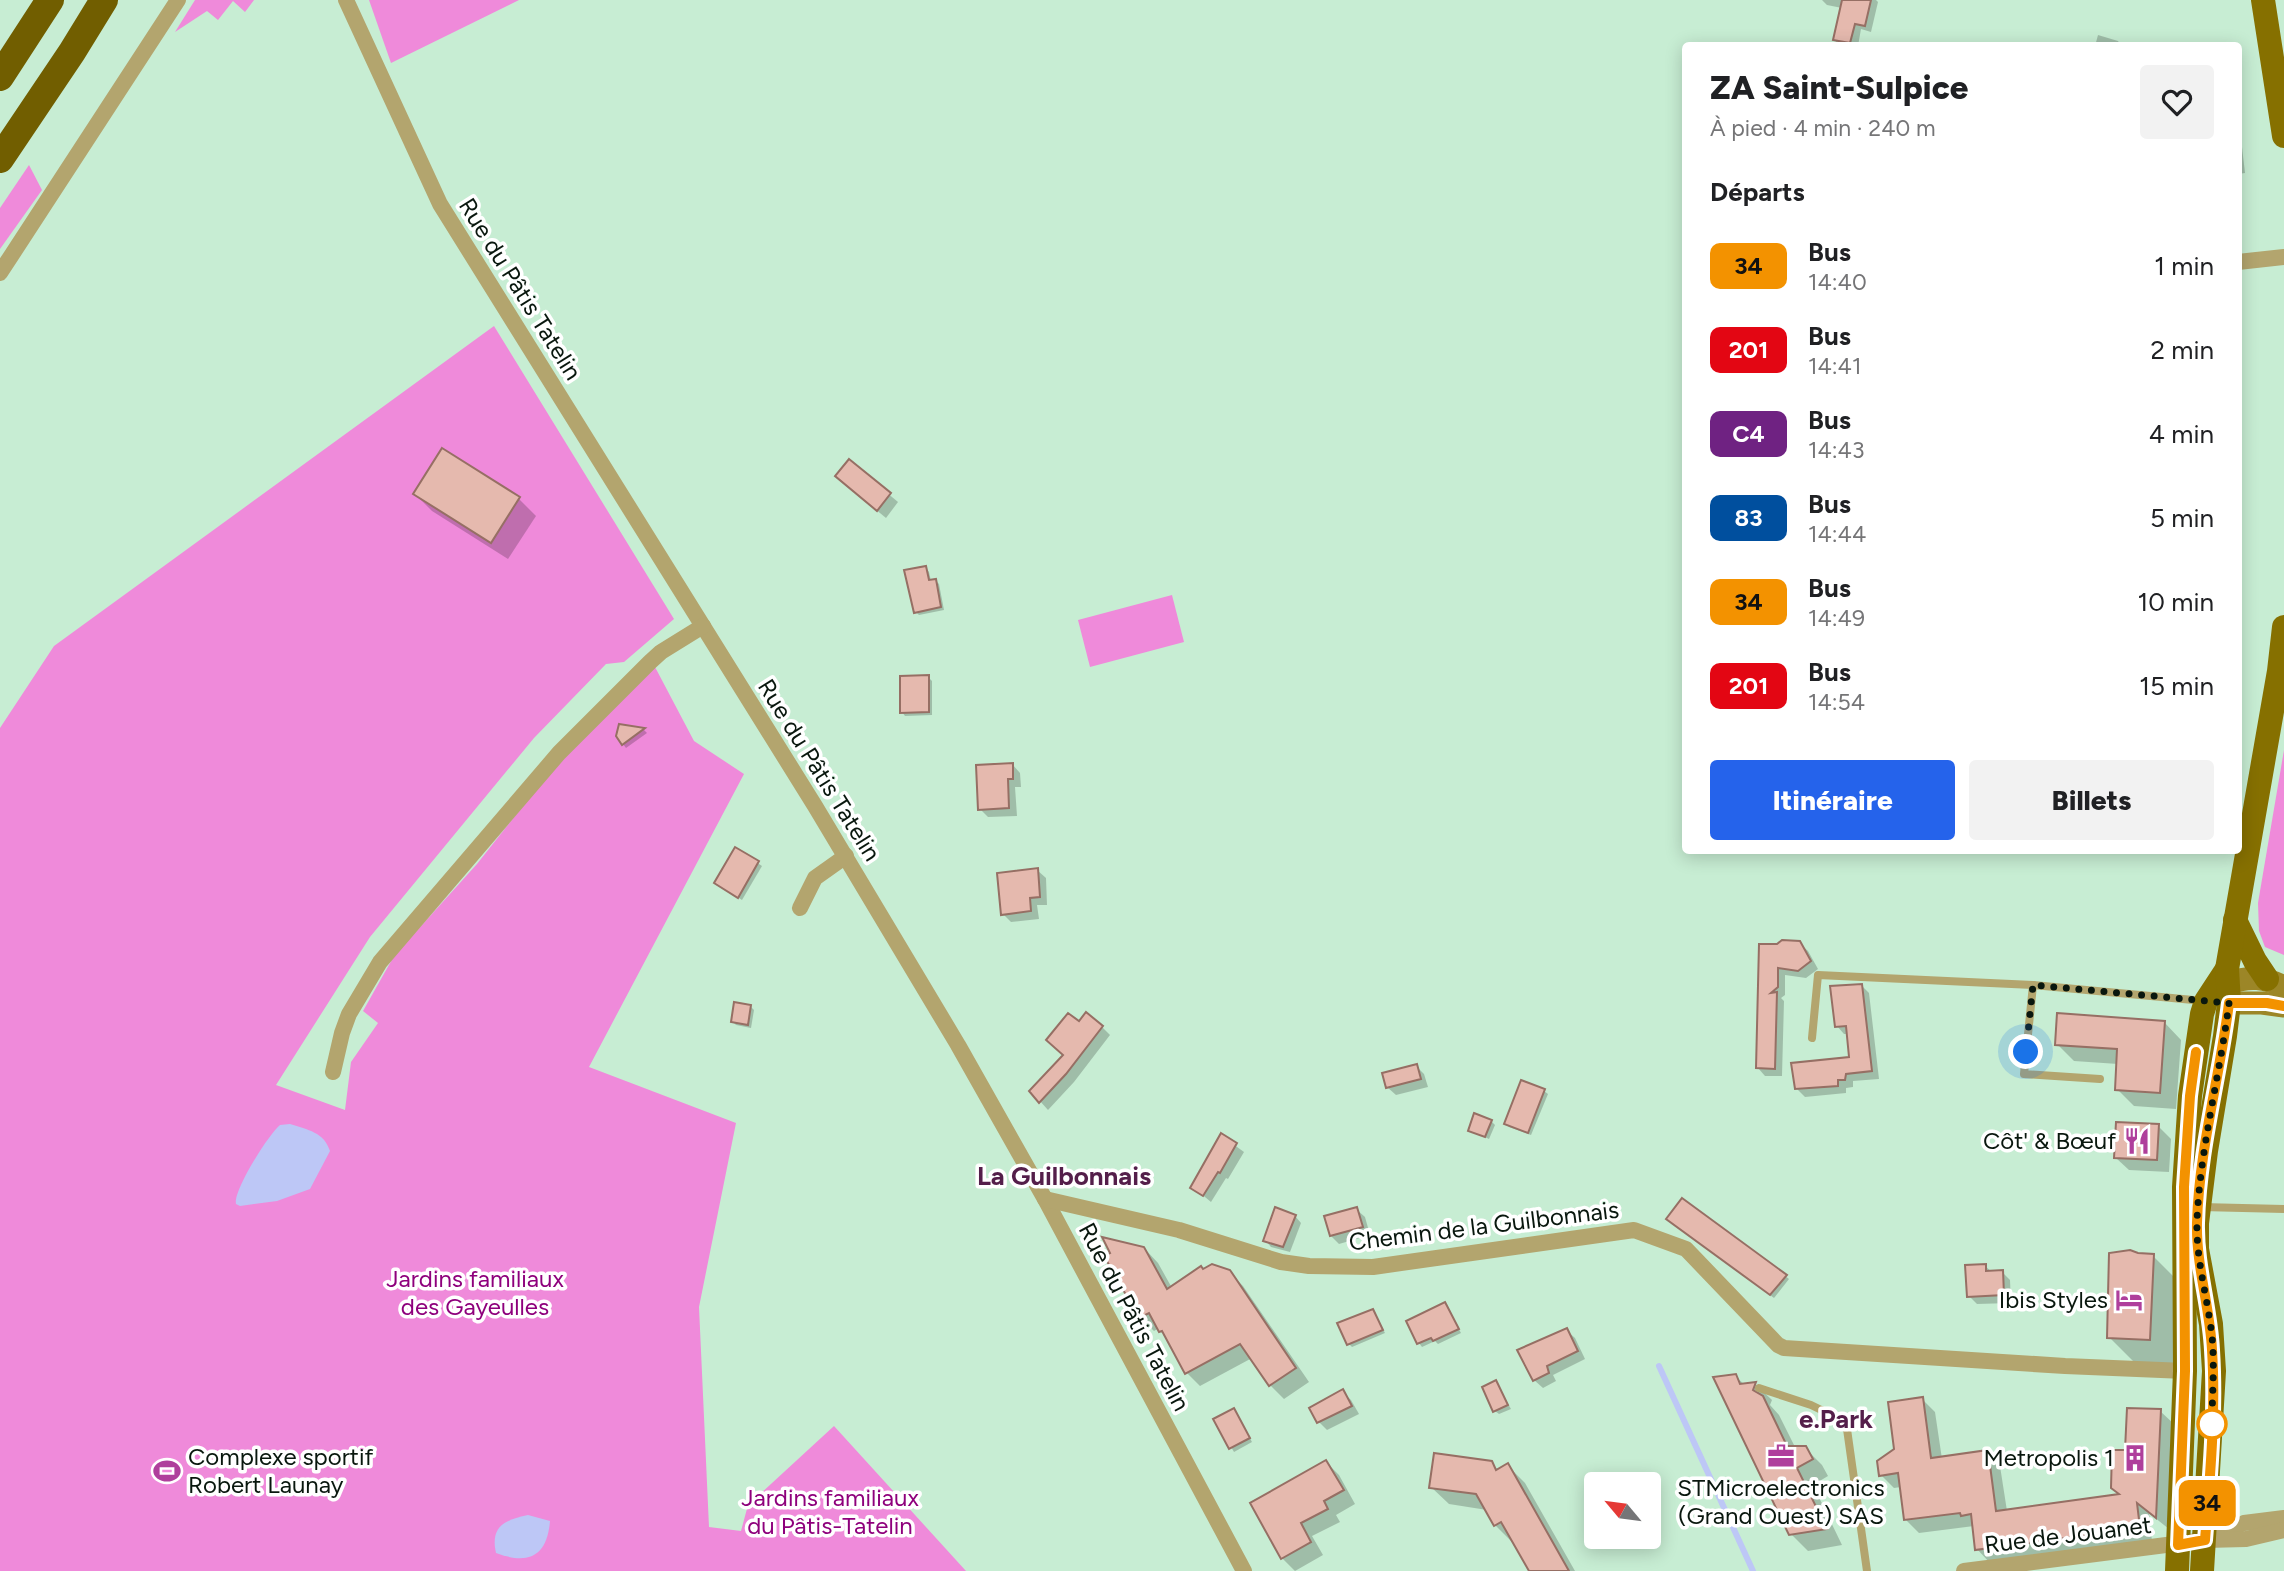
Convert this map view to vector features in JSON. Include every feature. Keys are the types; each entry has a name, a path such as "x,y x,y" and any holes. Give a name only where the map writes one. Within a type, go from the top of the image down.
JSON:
{"highway":[{"path":"0,77 50,0"},
{"path":"0,159 104,0"}],"main road":[{"path":"2263,0 2284,135"},
{"path":"2202,1571 2214,1371 2211,1324 2197,1249 2198,1207 2223,989 2279,671 2284,627"},
{"path":"2235,920 2255,961 2275,983"},
{"path":"2177,1571 2185,1371 2183,1225 2187,1133 2199,1030 2223,989 2251,978 2275,983"},
{"path":"2223,989 2284,1006"}],"street":[{"path":"0,273 178,0"},
{"name":"Rue du Pâtis Tatelin","path":"346,0 440,204 846,856 1045,1199 1244,1571"},
{"path":"2242,262 2284,257"},
{"path":"334,1072 349,1014 380,962 559,752 661,652 703,626"},
{"path":"800,908 815,878 846,856"},
{"name":"Chemin de la Guilbonnais","path":"1045,1199 1179,1230 1281,1262 1308,1266 1373,1267 1634,1230 1686,1249 1778,1345 1784,1348 2038,1365 2185,1371"},
{"name":"Rue de Jouanet","path":"1964,1571 2009,1569 2178,1545 2205,1540 2244,1522 2283,1519"}],"lane":[{"path":"1812,1038 1818,975 2033,985 2223,989"},
{"path":"2033,985 2024,1074 2100,1079"},
{"path":"2198,1207 2284,1209"},
{"path":"1759,1388 1811,1405 1846,1422 1867,1571"}],"green space":[{"path":"195,0 254,0 245,12 233,1 218,20 207,11 175,32"},
{"path":"369,0 519,0 391,63"},
{"path":"29,165 42,190 0,249 0,208"},
{"path":"494,326 674,619 624,662 606,664 534,738 370,937 276,1085 345,1110 351,1062 378,1023 363,1011 394,956 477,864 556,764 655,667 694,741 744,774 589,1067 736,1123 699,1307 709,1527 741,1531 748,1505 834,1426 966,1571 0,1571 0,728 54,646"},
{"path":"1172,595 1184,642 1090,667 1078,620"},
{"path":"2284,750 2284,955 2265,947 2259,931 2258,903"}],"water":[{"path":"290,1124 319,1136 330,1151 310,1189 277,1201 240,1206 236,1204 245,1176 260,1151 280,1125"},
{"path":"528,1515 550,1521 545,1543 540,1550 526,1558 507,1557 496,1553 497,1530 512,1519"}],"building":[{"path":"1842,0 1871,0 1865,26 1855,24 1850,42 1833,40"},
{"path":"442,448 520,497 491,543 413,494"},
{"path":"849,459 891,493 877,511 835,476"},
{"path":"926,566 929,580 936,579 941,607 914,613 904,570"},
{"path":"929,675 929,712 900,713 900,676"},
{"path":"619,724 645,728 622,745 616,736"},
{"path":"1013,763 1013,779 1008,779 1009,808 978,810 976,765"},
{"path":"735,847 759,861 738,898 714,883"},
{"path":"1038,868 1040,897 1030,898 1031,911 1001,915 997,873"},
{"path":"1782,940 1800,941 1811,961 1798,971 1778,968 1778,987 1771,993 1777,992 1775,1069 1756,1068 1759,944 1777,944"},
{"path":"1862,984 1872,1071 1846,1074 1845,1080 1838,1080 1838,1086 1795,1089 1791,1063 1849,1057 1846,1026 1835,1027 1830,986"},
{"path":"734,1002 751,1005 748,1025 731,1022"},
{"path":"1086,1012 1103,1026 1066,1074 1039,1103 1029,1091 1063,1055 1046,1040 1068,1013 1079,1021"},
{"path":"2057,1013 2165,1021 2160,1093 2115,1090 2117,1049 2055,1045"},
{"path":"1417,1064 1421,1079 1386,1088 1382,1073"},
{"path":"1521,1080 1545,1089 1528,1133 1504,1124"},
{"path":"1474,1113 1492,1120 1485,1137 1468,1131"},
{"name":"Côt' & Bœuf","path":"2116,1122 2159,1124 2157,1160 2114,1158"},
{"path":"1221,1133 1237,1143 1203,1196 1190,1188"},
{"path":"1682,1198 1787,1275 1770,1295 1666,1219"},
{"path":"1275,1207 1296,1215 1283,1247 1263,1241"},
{"path":"1357,1207 1363,1227 1330,1236 1324,1216"},
{"path":"1102,1237 1144,1247 1167,1289 1201,1266 1203,1269 1212,1264 1230,1270 1296,1368 1269,1386 1240,1344 1185,1374 1149,1313 1139,1318 1104,1256 1110,1253"},
{"name":"Ibis Styles","path":"2130,1250 2154,1254 2150,1340 2107,1338 2109,1253"},
{"path":"1986,1264 1986,1271 2003,1270 2004,1295 1967,1297 1965,1265"},
{"path":"1445,1302 1459,1329 1433,1341 1431,1338 1417,1344 1406,1321"},
{"path":"1373,1309 1383,1330 1347,1345 1337,1323"},
{"path":"1567,1328 1578,1351 1547,1366 1549,1373 1533,1381 1517,1350"},
{"name":"STMicroelectronics (Grand Ouest) SAS","path":"1736,1374 1740,1384 1756,1382 1753,1390 1763,1396 1787,1446 1806,1446 1813,1459 1797,1468 1827,1529 1789,1535 1713,1377"},
{"path":"1496,1380 1508,1405 1493,1412 1482,1387"},
{"path":"1343,1389 1352,1406 1317,1423 1309,1408"},
{"path":"1923,1397 1931,1458 1988,1450 1996,1511 2119,1494 2111,1488 2112,1450 2125,1450 2127,1408 2161,1409 2156,1518 2137,1503 2140,1528 1975,1550 1971,1514 1904,1520 1898,1473 1879,1476 1877,1461 1894,1449 1888,1402"},
{"path":"1234,1408 1250,1438 1229,1449 1213,1419"},
{"path":"1434,1453 1492,1461 1496,1470 1508,1463 1569,1571 1529,1571 1501,1522 1494,1526 1476,1494 1429,1488"},
{"path":"1326,1460 1344,1490 1324,1501 1328,1509 1301,1523 1311,1542 1281,1559 1250,1503"}],"waterway":[{"path":"1659,1366 1753,1571"}],"bus line":[{"name":"34","path":"2196,1052 2184,1187 2185,1371 2178,1545 2205,1540 2214,1371 2211,1324 2197,1249 2197,1223 2229,1003 2284,1006"}],"place":[{"name":"Côt' & Bœuf","path":"2137,1141"},
{"name":"Ibis Styles","path":"2129,1300"},
{"name":"STMicroelectronics (Grand Ouest) SAS","path":"1781,1456"},
{"name":"Metropolis 1","path":"2135,1458"},
{"name":"Complexe sportif Robert Launay","path":"167,1471"}],"district":[{"name":"La Guilbonnais","path":"1064,1176"},
{"name":"e.Park","path":"1836,1419"}],"route":[{"path":"2026,1052 2033,985 2229,1003 2197,1223 2197,1249 2211,1324 2214,1371 2212,1424"}],"park label":[{"name":"Jardins familiaux des Gayeulles","path":"475,1293"},
{"name":"Jardins familiaux du Pâtis-Tatelin","path":"830,1512"}]}
